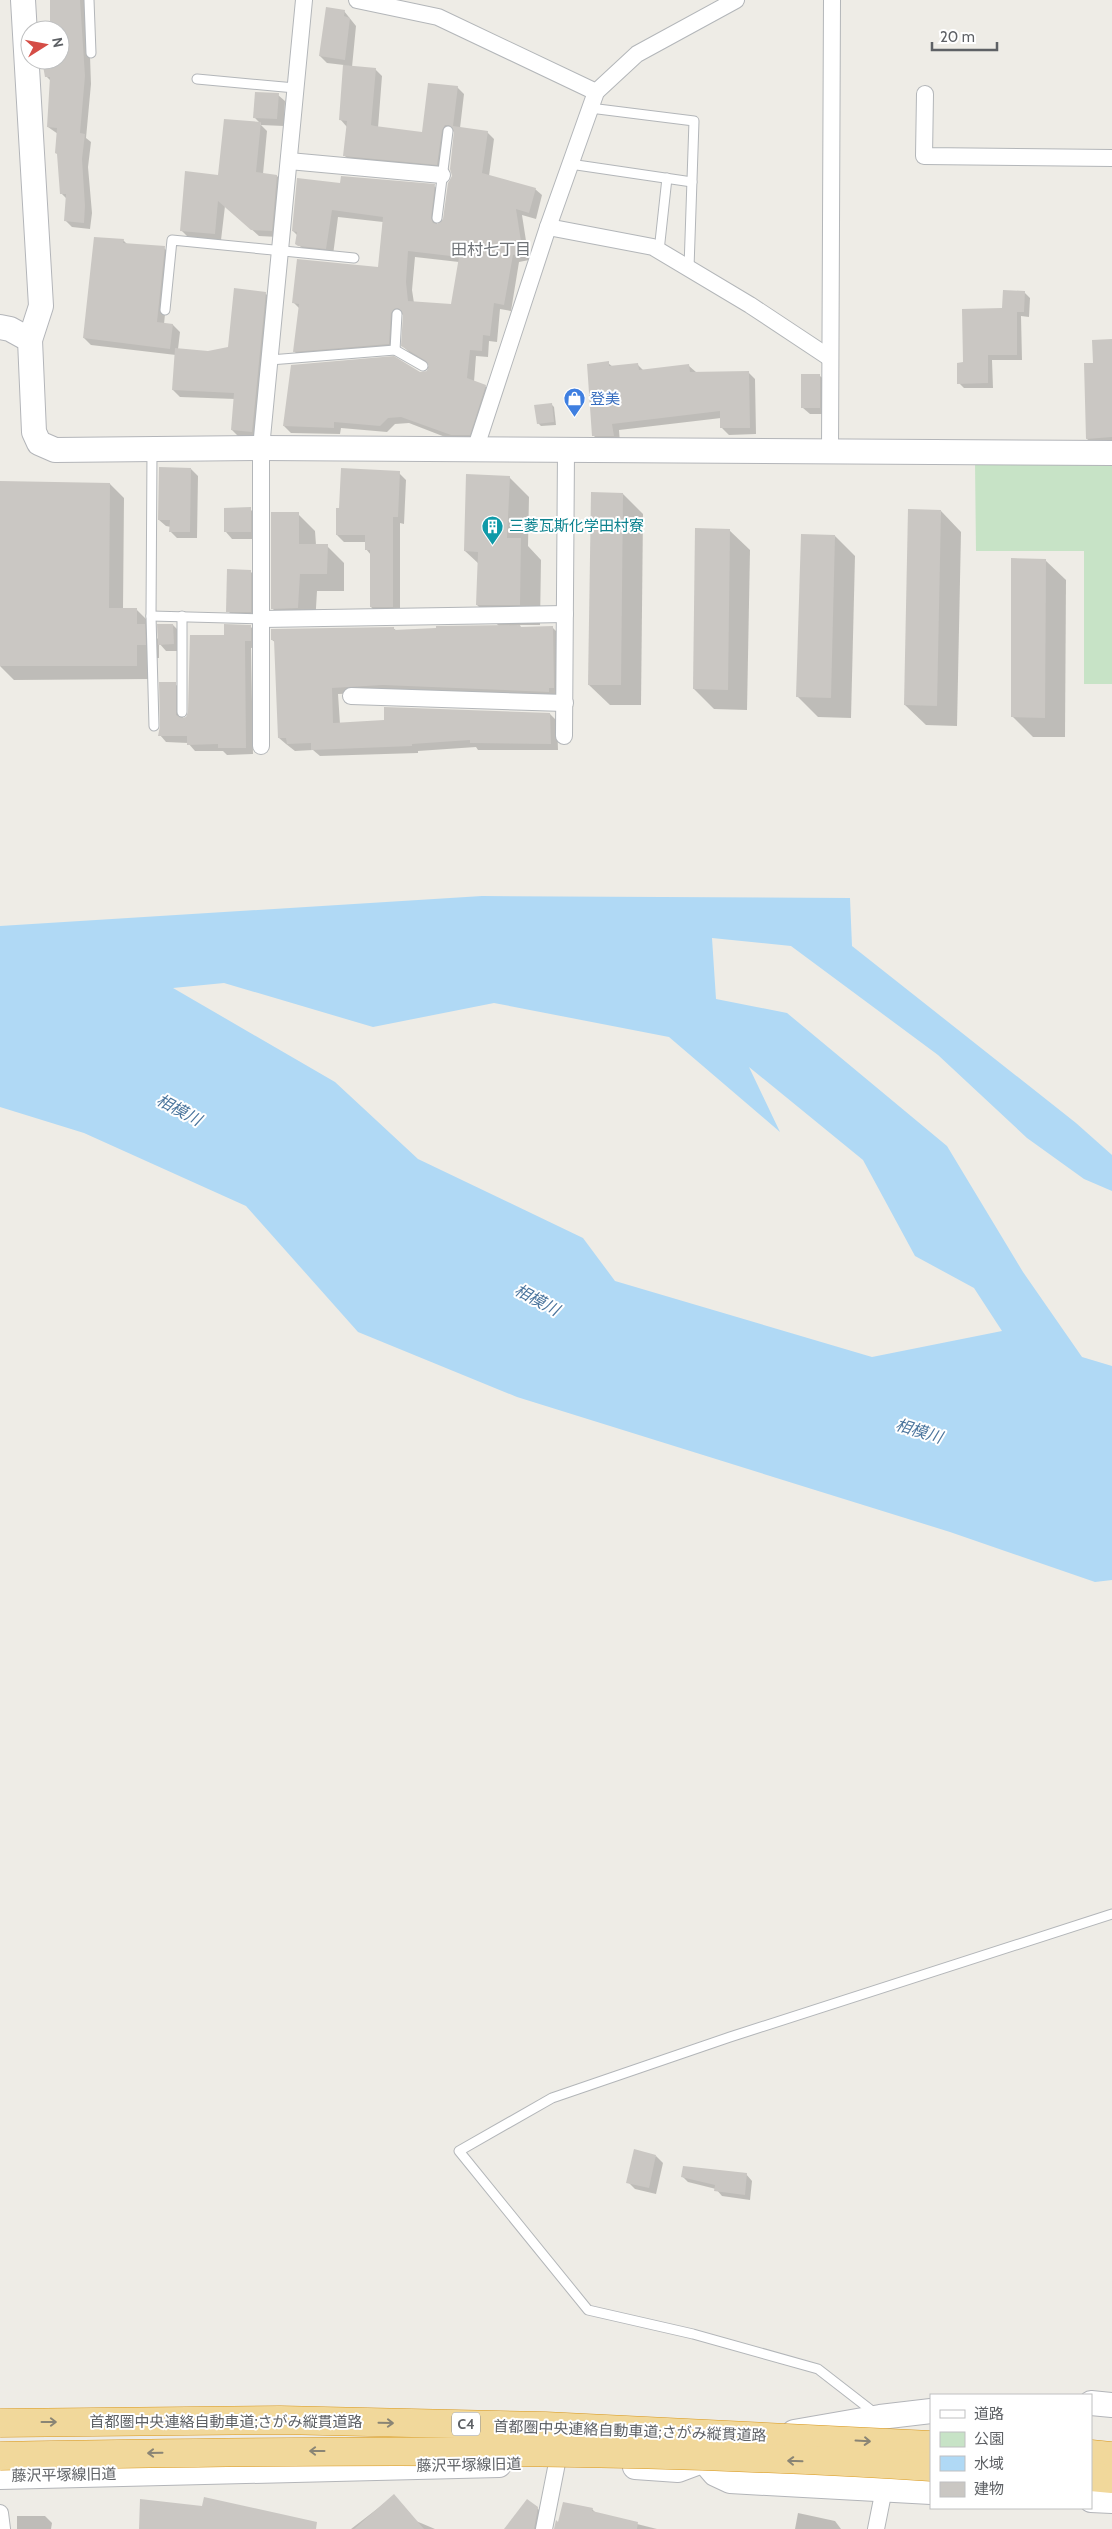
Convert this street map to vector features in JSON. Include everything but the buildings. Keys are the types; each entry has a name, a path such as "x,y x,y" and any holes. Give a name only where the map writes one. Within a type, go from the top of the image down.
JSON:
{"highway":[{"name":"首都圏中央連絡自動車道;さがみ縦貫道路","path":"0,2423 280,2420 545,2426 930,2444"},
{"name":"首都圏中央連絡自動車道;さがみ縦貫道路","path":"0,2456 278,2451 544,2452 930,2467"},
{"path":"1092,2454 1112,2456"},
{"path":"1092,2477 1112,2479"}],"street":[{"path":"23,0 41,306 30,340 34,432 39,443 55,450 262,448 1112,453"},
{"path":"261,746 262,448 304,0"},
{"path":"357,0 438,17 596,92"},
{"path":"475,450 548,226 596,92 637,54 736,0"},
{"path":"830,451 832,0"},
{"path":"925,94 924,156 1112,158"},
{"path":"289,161 442,175"},
{"path":"548,226 653,247 750,305 830,358"},
{"path":"0,327 10,329 30,340"},
{"path":"564,736 566,451"},
{"path":"262,619 564,614"},
{"path":"351,696 565,703"},
{"path":"1092,2404 1112,2405"},
{"name":"藤沢平塚線旧道","path":"0,2477 557,2463 678,2470 703,2460 802,2430 930,2411"},
{"path":"703,2460 715,2474 730,2481 930,2492"},
{"path":"544,2529 557,2463"},
{"path":"876,2529 884,2489"},
{"path":"1092,2500 1112,2502"},
{"path":"0,2513 2,2529"}],"lane":[{"path":"89,0 91,53"},
{"path":"197,79 295,88"},
{"path":"590,108 694,121 689,268"},
{"path":"437,218 448,131"},
{"path":"570,164 692,182"},
{"path":"659,251 667,178"},
{"path":"165,310 172,240 354,258"},
{"path":"395,350 397,314"},
{"path":"270,360 395,350 423,366"},
{"path":"152,448 151,616 154,726"},
{"path":"151,616 262,619"},
{"path":"182,616 182,712"},
{"path":"880,2417 818,2369 693,2334 588,2310 459,2151 552,2098 730,2037 1112,1914"}],"green space":[{"path":"975,463 1112,463 1112,684 1084,684 1084,551 976,551"}],"water":[{"name":"相模川","path":"482,896 850,898 852,946 1076,1123 1112,1155 1112,1191 1084,1179 1027,1138 938,1055 791,946 712,938 716,999 787,1013 947,1146 1023,1272 1082,1357 1112,1366 1112,1580 1095,1582 950,1532 517,1397 358,1332 246,1206 84,1133 0,1107 0,926","holes":["224,983 373,1027 494,1003 669,1037 780,1132 749,1067 863,1160 915,1256 974,1288 1002,1331 872,1357 615,1281 583,1238 418,1159 335,1082 173,988"]}],"place":[{"name":"登美","path":"574,418"},
{"name":"三菱瓦斯化学田村寮","path":"493,545"}],"district":[{"name":"田村七丁目","path":"491,249"}]}
